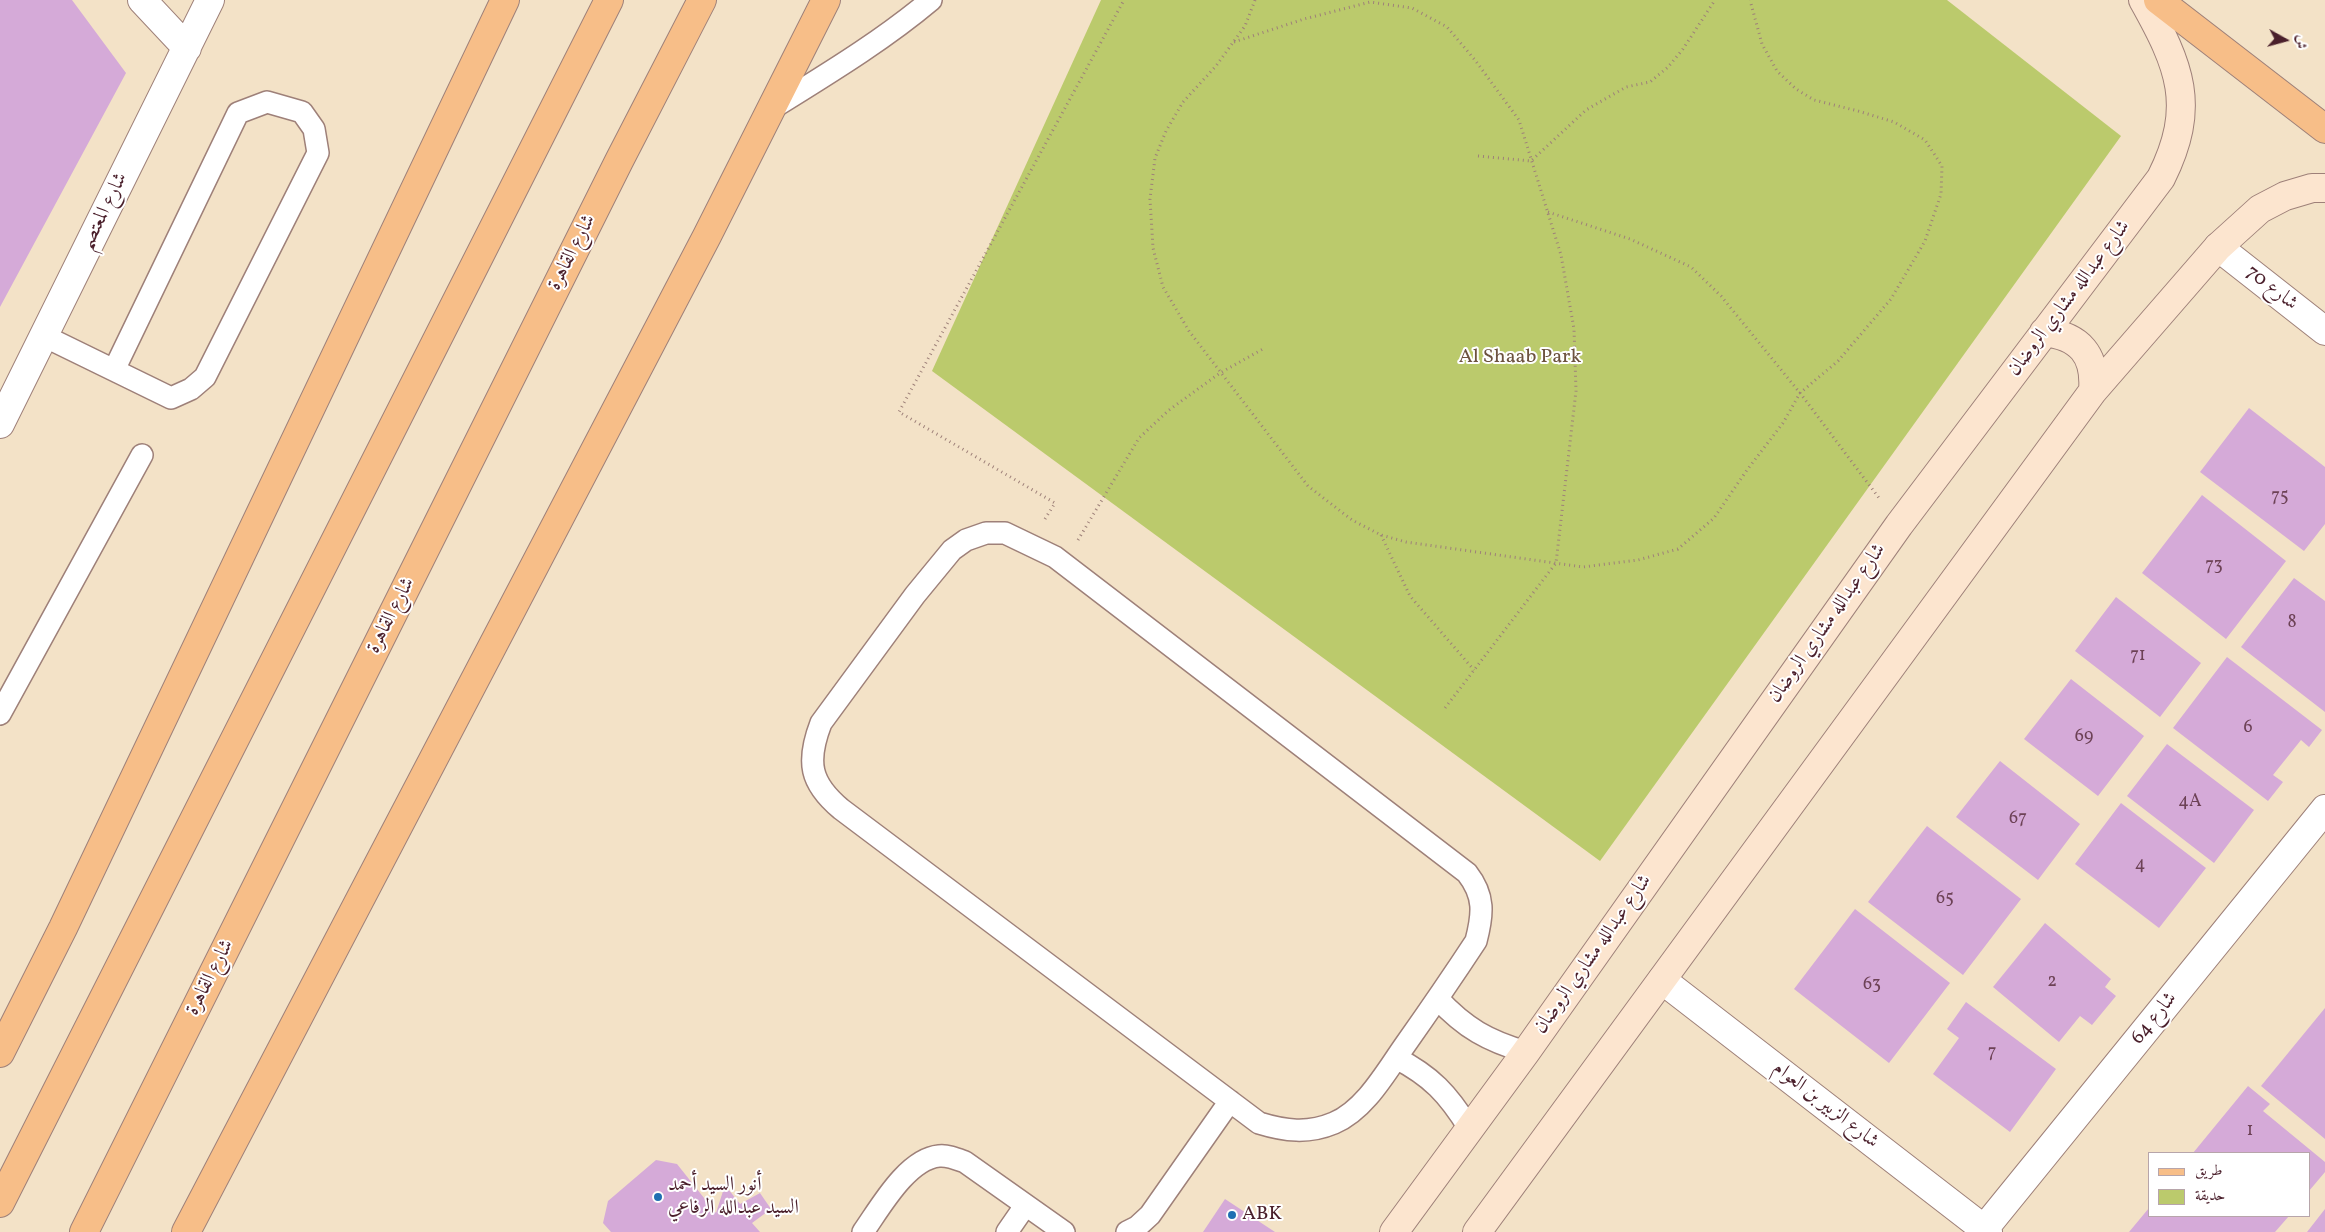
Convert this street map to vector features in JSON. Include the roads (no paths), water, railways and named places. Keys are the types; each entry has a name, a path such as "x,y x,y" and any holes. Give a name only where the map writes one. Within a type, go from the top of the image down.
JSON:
{"main road":[{"path":"0,1053 63,928 505,0"},
{"path":"0,1202 609,0"},
{"name":"شارع القاهرة","path":"84,1232 619,161 702,0"},
{"path":"186,1232 707,236 768,111 826,0"},
{"path":"2158,0 2325,129"}],"street":[{"path":"142,0 187,48"},
{"name":"شارع المعتصم","path":"0,424 210,0"},
{"name":"شارع عبدالله مشاري الروضان","path":"1394,1232 1526,1052 1899,525 2161,178 2172,156 2179,132 2182,108 2180,83 2170,51 2143,0"},
{"path":"1477,1232 2093,391 2218,247 2260,209 2285,196 2312,188 2325,188"},
{"name":"شارع 70","path":"2218,247 2325,331"},
{"path":"2044,332 2059,333 2072,339 2084,349 2091,362 2094,376 2093,391"},
{"name":"شارع 64","path":"1986,1230 2325,809"},
{"name":"شارع الزبير بن العوام","path":"1662,980 1986,1230"}],"lane":[{"path":"768,111 851,59 908,19 931,0"},
{"path":"44,336 171,398 191,389 205,377 318,153 314,129 302,112 267,102 238,113 114,370"},
{"path":"0,714 142,455"},
{"path":"986,533 1005,533 1064,564 1467,873 1477,886 1481,901 1480,923 1476,940 1438,999 1396,1058 1351,1113 1334,1123 1298,1132 1278,1129 1259,1122 827,798 815,782 813,761 814,747 821,724 914,595 952,550 966,540 986,533"},
{"path":"1438,999 1456,1018 1477,1033 1500,1044 1526,1052"},
{"path":"1396,1058 1418,1070 1438,1085 1455,1105 1469,1128"},
{"path":"1127,1232 1137,1227 1150,1215 1230,1100"},
{"path":"863,1232 909,1169 938,1156 952,1157 966,1162 1025,1206 1064,1232"},
{"path":"1006,1232 1025,1206"}],"place":[{"name":"أنور السيد أحمد السيد عبدالله الرفاعي","path":"658,1197"},
{"name":"ABK","path":"1232,1215"}],"park label":[{"name":"Al Shaab Park","path":"1520,358"}]}
